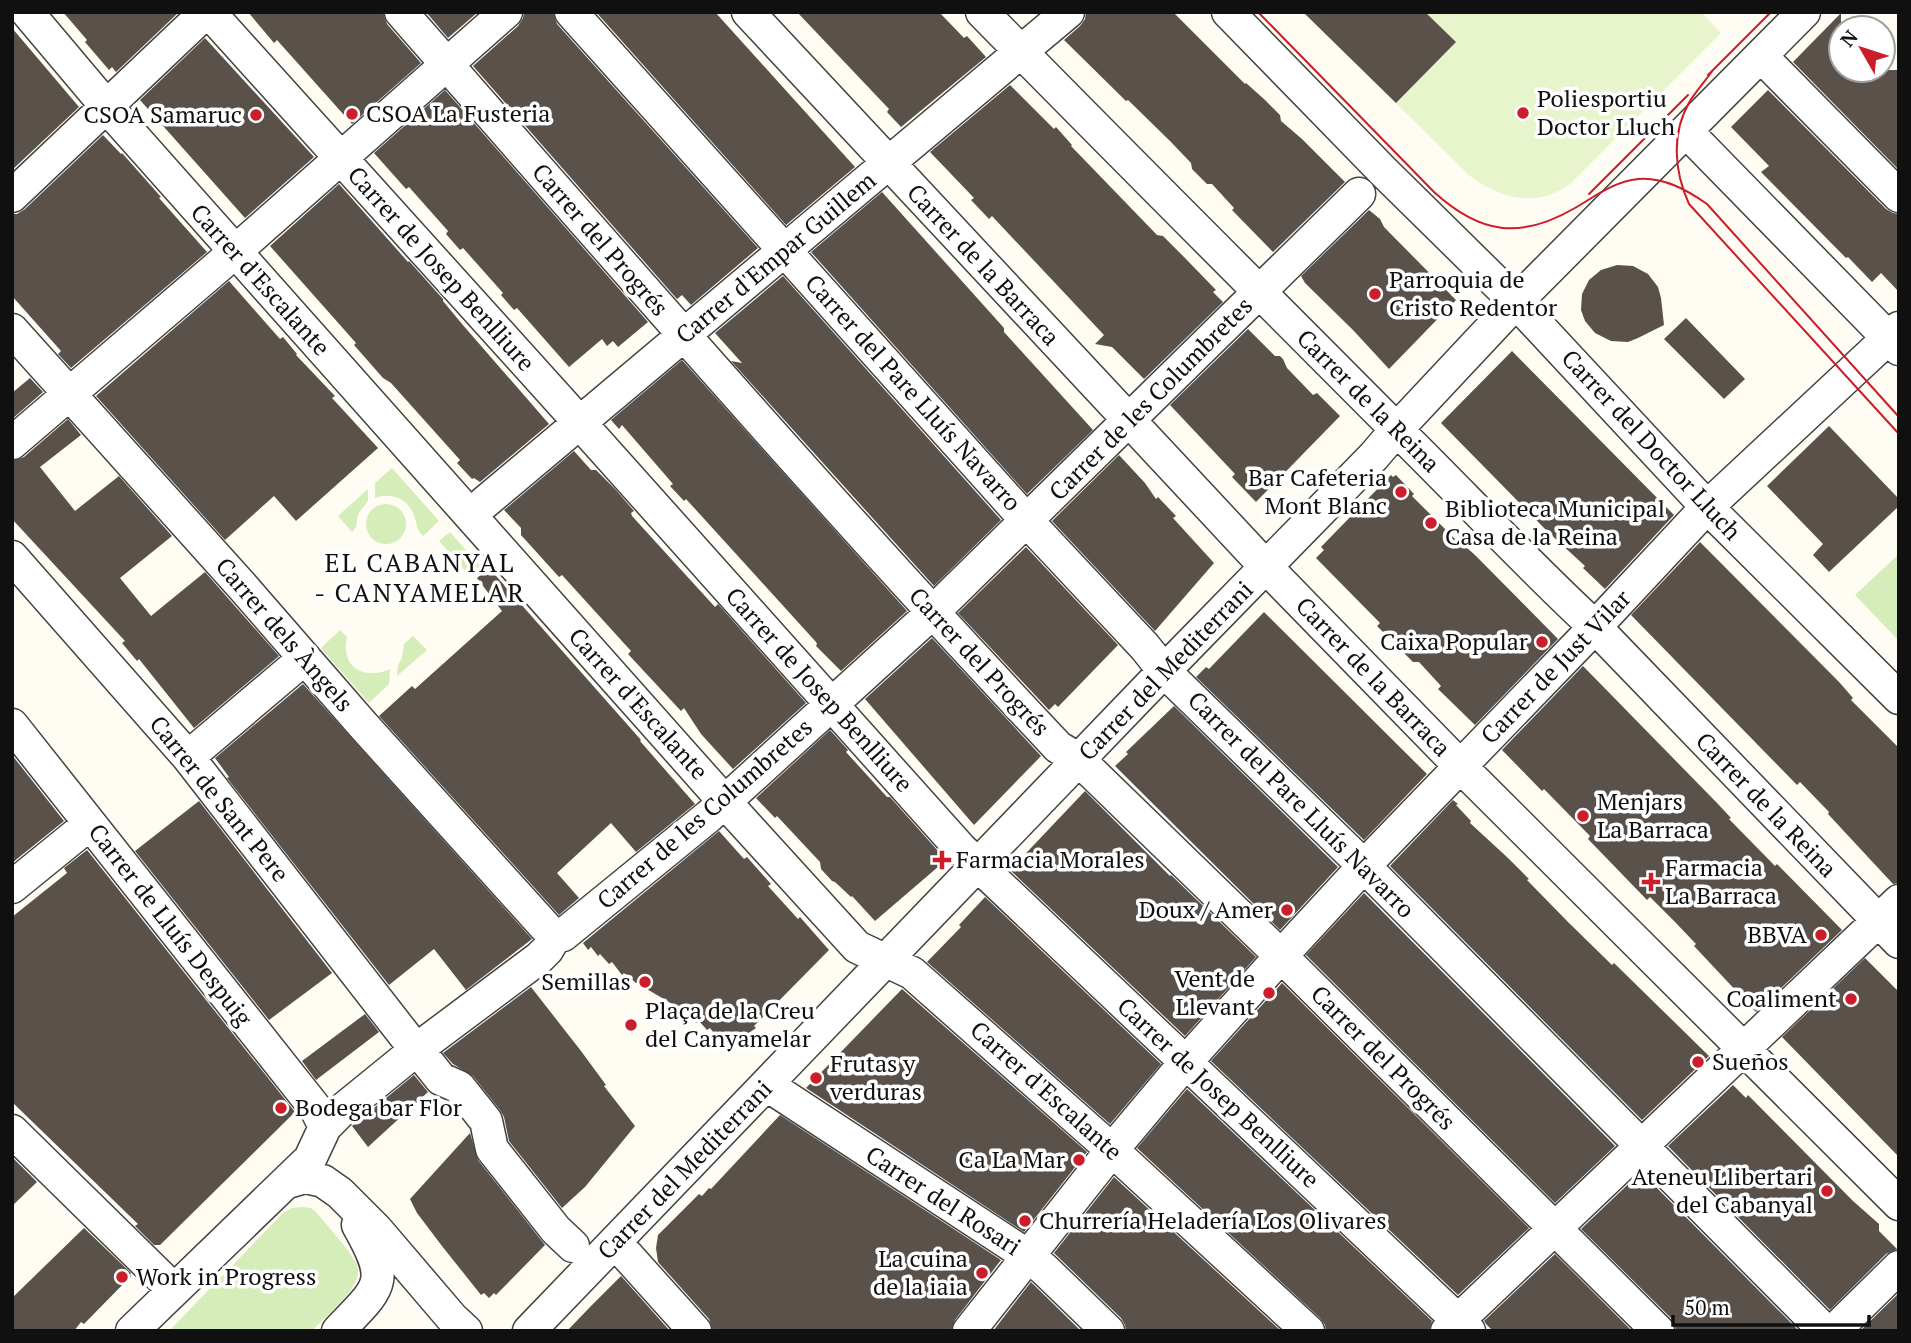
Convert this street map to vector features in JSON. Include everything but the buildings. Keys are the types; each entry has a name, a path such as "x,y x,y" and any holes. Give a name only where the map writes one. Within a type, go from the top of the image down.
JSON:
{"street":[{"name":"Carrer d'Escalante","path":"27,12 235,252 857,947 912,973 1112,1150 1308,1331"},
{"path":"12,196 208,12"},
{"name":"Carrer de Josep Benlliure","path":"208,12 960,848 1458,1327"},
{"name":"Carrer del Progrés","path":"401,12 932,613 1058,747 1079,760 1658,1331"},
{"path":"12,443 235,252 506,12"},
{"name":"Carrer del Pare Lluís Navarro","path":"571,12 1164,671 1364,866 1825,1331"},
{"name":"Carrer de la Barraca","path":"748,12 1267,568 1461,767 1899,1204"},
{"name":"Carrer de la Reina","path":"982,12 1549,584 1595,626 1892,921"},
{"name":"Carrer d'Empar Guillem","path":"484,503 1068,12"},
{"name":"Carrer del Doctor Lluch","path":"1228,12 1401,190 1516,302 1707,507 1899,698"},
{"name":"Carrer del Mediterrani","path":"529,1331 1164,671 1267,568 1516,302 1804,12"},
{"path":"1760,56 1899,196"},
{"path":"1686,131 1856,306 1895,338"},
{"name":"Carrer de les Columbretes","path":"132,1331 310,1159 326,1127 341,1111 421,1054 539,958 558,938 724,801 832,704 932,613 1359,194"},
{"name":"Carrer dels Àngels","path":"12,330 362,724 558,938"},
{"name":"Carrer de Just Vilar","path":"969,1331 1112,1150 1280,956 1707,507 1895,338"},
{"name":"Carrer de Sant Pere","path":"17,571 188,757 441,1079 459,1087 486,1121 492,1149 556,1230 573,1246"},
{"path":"188,757 305,658"},
{"name":"Carrer de Lluís Despuig","path":"12,726 316,1109 326,1127"},
{"path":"12,887 76,835"},
{"path":"1458,1327 1555,1228 1743,1049 1892,921"},
{"name":"Carrer del Rosari","path":"767,1085 1028,1256 1108,1331"},
{"path":"12,1131 174,1290"},
{"path":"288,1182 305,1177 323,1181 340,1193 376,1229 466,1331"},
{"path":"338,1331 371,1296 378,1283 374,1254 340,1193"},
{"path":"615,1242 695,1331"},
{"path":"1835,1331 1899,1267"}],"green space":[{"name":"Poliesportiu Doctor Lluch","path":"1303,12 1701,12 1721,33 1569,185 1549,195 1528,198 1497,192 1470,176"},
{"path":"392,468 439,521 423,536 411,509 403,501 387,496 375,498 375,483"},
{"path":"368,489 368,501 358,514 356,527 352,532 338,516"},
{"path":"386,504 394,505 400,510 405,516 405,532 400,538 394,543 386,544 378,543 372,538 367,532 366,524 367,516 372,510 378,505"},
{"path":"450,532 480,566 469,575 439,541"},
{"path":"1899,554 1899,641 1855,595"},
{"path":"340,630 347,637 347,656 356,669 371,673 390,669 389,684 369,703 321,648"},
{"path":"413,636 427,650 397,676 404,644"},
{"path":"302,1207 316,1212 332,1231 354,1260 358,1274 350,1292 312,1331 169,1331 284,1212"}],"tram line":[{"path":"1258,12 1434,192 1468,217 1484,224 1501,228 1536,225 1575,208 1613,186 1638,179 1666,182 1707,204 1899,417"},
{"path":"1708,75 1771,12"},
{"path":"1713,70 1690,101 1677,139 1680,178 1689,204 1899,434"},
{"path":"1589,194 1688,95"}],"place":[{"name":"Poliesportiu Doctor Lluch","path":"1523,113"},
{"name":"CSOA La Fusteria","path":"352,114"},
{"name":"CSOA Samaruc","path":"256,115"},
{"name":"Parroquia de Cristo Redentor","path":"1375,294"},
{"name":"Bar Cafeteria Mont Blanc","path":"1401,492"},
{"name":"Biblioteca Municipal Casa de la Reina","path":"1431,523"},
{"name":"Caixa Popular","path":"1542,642"},
{"name":"Menjars La Barraca","path":"1583,816"},
{"name":"Farmacia Morales","path":"942,860"},
{"name":"Farmacia La Barraca","path":"1651,882"},
{"name":"Doux / Amer","path":"1287,910"},
{"name":"BBVA","path":"1821,935"},
{"name":"Semillas","path":"645,982"},
{"name":"Vent de Llevant","path":"1269,993"},
{"name":"Coaliment","path":"1851,999"},
{"name":"Plaça de la Creu del Canyamelar","path":"631,1025"},
{"name":"Sueños","path":"1698,1062"},
{"name":"Frutas y verduras","path":"816,1078"},
{"name":"Bodega bar Flor","path":"281,1108"},
{"name":"Ca La Mar","path":"1079,1160"},
{"name":"Ateneu Llibertari del Cabanyal","path":"1827,1191"},
{"name":"Churrería Heladería Los Olivares","path":"1025,1221"},
{"name":"La cuina de la iaia","path":"982,1273"},
{"name":"Work in Progress","path":"122,1277"}],"district":[{"name":"EL CABANYAL - CANYAMELAR","path":"420,578"}]}
